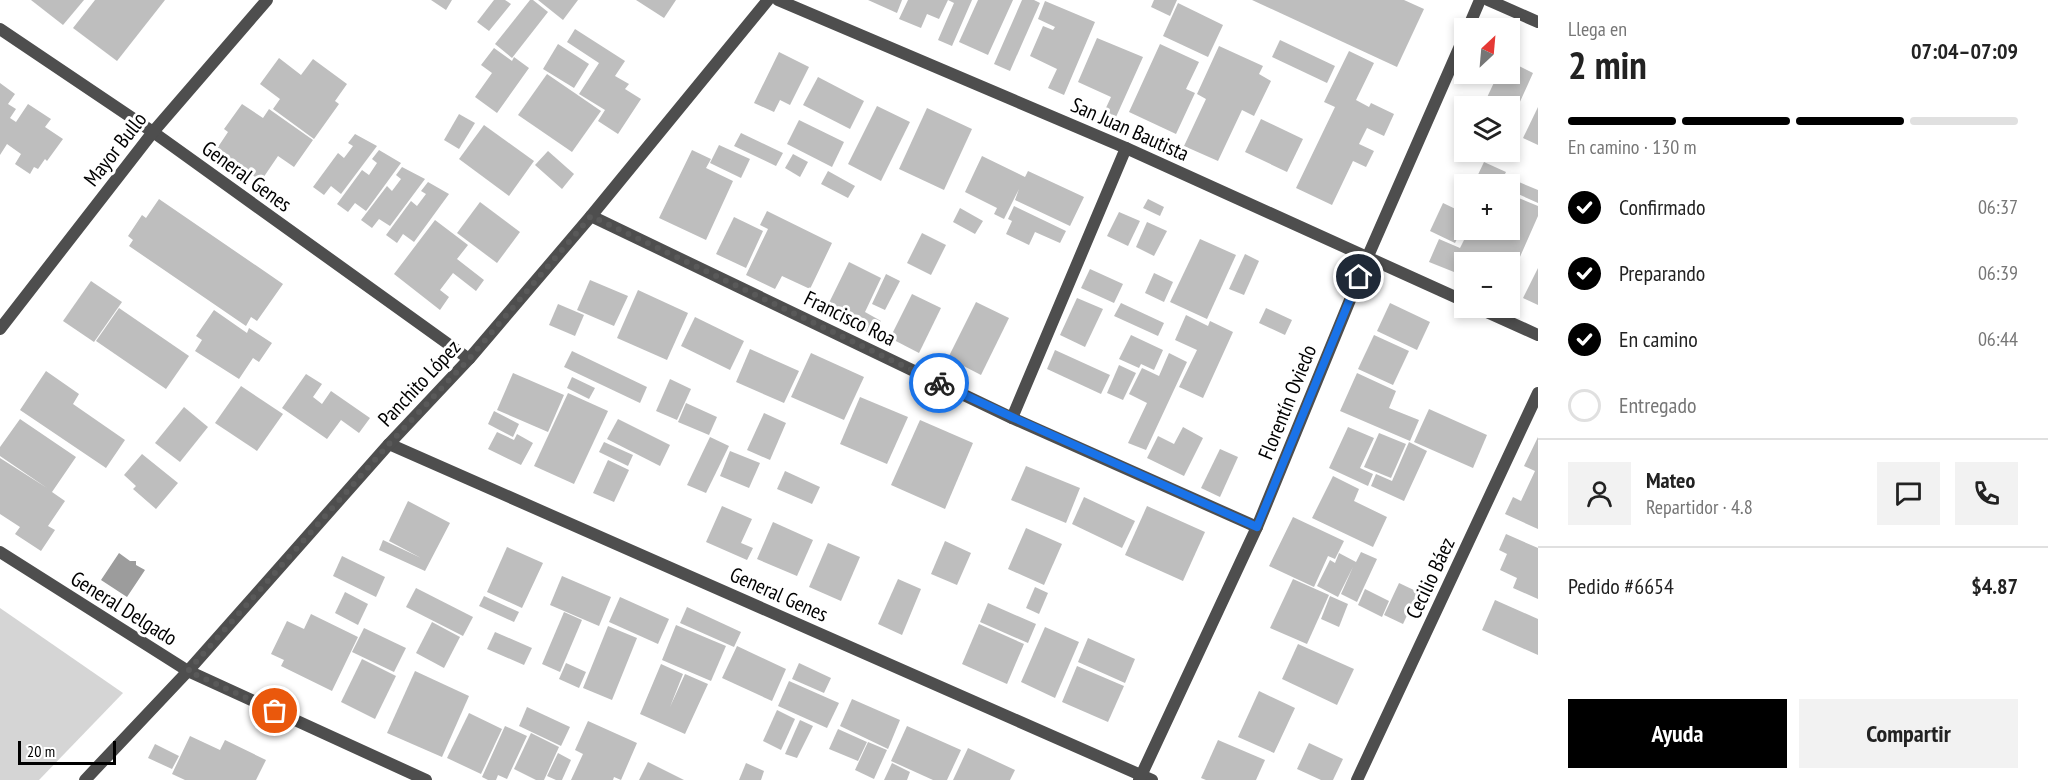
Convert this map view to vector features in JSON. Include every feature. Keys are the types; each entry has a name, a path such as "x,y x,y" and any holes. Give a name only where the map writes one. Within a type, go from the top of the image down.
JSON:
{"street":[{"name":"Mayor Bullo","path":"0,329 153,132 267,0"},
{"name":"Panchito López","path":"85,780 188,671 389,444 469,359 591,216 768,0"},
{"name":"San Juan Bautista","path":"778,0 1126,148 1454,296"},
{"path":"1472,18 1480,0"},
{"path":"1488,0 1538,22"},
{"name":"General Genes","path":"0,29 153,132 469,359"},
{"name":"Florentín Oviedo","path":"1144,778 1257,527 1368,256 1454,60"},
{"path":"1012,417 1126,148"},
{"name":"Francisco Roa","path":"591,216 1012,417 1257,527"},
{"path":"1499,318 1538,336"},
{"name":"Cecilio Báez","path":"1358,780 1538,393"},
{"name":"General Genes","path":"389,444 1144,778"},
{"name":"General Delgado","path":"0,552 188,671 426,780"}],"shaded area":[{"path":"119,553 130,561 136,561 136,565 145,570 127,597 101,580"},
{"path":"0,608 123,693 39,780 0,780"}],"building":[{"path":"31,0 84,0 63,25"},
{"path":"95,0 165,0 117,61 73,28"},
{"path":"431,0 452,0 446,10"},
{"path":"494,0 505,0 511,4 489,31 477,22"},
{"path":"530,0 548,12 512,58 495,44"},
{"path":"538,0 578,0 563,20"},
{"path":"636,0 676,0 664,18"},
{"path":"868,0 902,0 897,13"},
{"path":"908,0 948,0 939,19 927,14 921,28 899,19"},
{"path":"948,0 972,0 952,46 938,40 954,3"},
{"path":"978,0 1013,0 988,55 959,42"},
{"path":"1022,0 1034,0 1040,3 1010,71 994,64"},
{"path":"1154,0 1177,0 1170,16 1151,7"},
{"path":"1252,0 1404,0 1424,9 1397,67"},
{"path":"1045,1 1095,22 1064,95 1048,88 1057,69 1030,56 1043,26 1053,30 1055,27 1038,19"},
{"path":"1178,3 1223,25 1208,57 1163,36"},
{"path":"575,29 625,61 615,76 629,84 625,89 641,99 618,134 598,121 605,110 579,94 599,63 567,42"},
{"path":"1097,38 1143,57 1116,117 1104,112 1111,97 1078,82"},
{"path":"1280,40 1335,66 1327,83 1272,57"},
{"path":"558,44 589,64 574,88 543,69"},
{"path":"1160,44 1199,62 1186,89 1195,93 1176,134 1129,112"},
{"path":"1219,46 1263,66 1259,74 1271,81 1254,116 1242,110 1218,161 1184,146 1206,99 1197,94"},
{"path":"494,48 512,61 514,57 529,68 497,113 475,97 492,73 481,65"},
{"path":"1349,51 1374,63 1356,100 1369,107 1371,103 1394,114 1384,136 1367,128 1359,144 1374,151 1366,167 1353,161 1332,205 1296,188 1335,107 1324,102"},
{"path":"779,52 809,67 790,105 780,100 774,112 754,103"},
{"path":"279,58 301,75 313,59 347,84 335,101 339,104 314,139 273,109 280,99 260,84"},
{"path":"1520,66 1533,73 1520,102 1520,96 1488,96 1493,84 1520,84"},
{"path":"547,74 601,111 572,152 518,115"},
{"path":"818,77 864,101 850,129 803,105"},
{"path":"0,83 15,94 8,104 16,109 10,118 16,122 28,104 51,119 45,127 63,139 47,161 45,159 38,169 34,167 30,174 15,164 21,154 7,144 0,155"},
{"path":"242,104 263,118 269,109 313,140 294,167 278,156 261,181 216,150 228,132 224,129"},
{"path":"877,106 910,122 881,181 848,164"},
{"path":"1538,107 1538,145 1523,138"},
{"path":"927,108 972,129 944,190 899,169"},
{"path":"459,114 475,123 459,149 444,140"},
{"path":"1261,119 1303,139 1287,172 1245,152"},
{"path":"799,120 844,142 832,167 787,144"},
{"path":"484,125 534,161 509,196 459,159"},
{"path":"741,133 783,153 776,166 734,146"},
{"path":"355,134 377,146 341,194 331,186 324,195 313,187 338,153 344,158 353,146 348,143"},
{"path":"719,145 750,159 741,178 710,163"},
{"path":"379,150 401,163 366,211 355,203 348,212 337,204 362,170 369,175 377,163 372,159"},
{"path":"692,150 711,159 706,168 733,181 706,240 659,218"},
{"path":"548,151 574,174 562,189 535,165"},
{"path":"793,154 808,162 800,177 785,168"},
{"path":"982,156 1025,177 1028,171 1084,197 1070,226 1015,200 1019,189 1004,219 994,214 997,208 965,192"},
{"path":"1484,162 1506,172 1505,174 1478,174"},
{"path":"402,167 425,179 390,226 379,219 372,228 361,220 387,186 392,191 401,179 396,175"},
{"path":"828,171 855,186 848,198 821,184"},
{"path":"428,182 449,194 414,242 403,234 397,243 386,235 411,201 417,206 426,194 421,191"},
{"path":"1520,182 1538,190 1538,203 1520,195"},
{"path":"159,199 283,284 257,321 251,317 246,326 129,246 133,240 128,236 142,215 146,218"},
{"path":"1148,199 1164,207 1160,216 1143,208"},
{"path":"1520,199 1538,206 1538,216 1520,257 1520,252 1454,252 1454,272 1429,262 1439,239 1460,248 1464,240 1520,240"},
{"path":"480,202 520,232 497,263 457,233"},
{"path":"1443,203 1454,208 1455,243 1430,231"},
{"path":"1014,206 1066,231 1060,243 1035,232 1029,245 1006,234 1012,221 1008,219"},
{"path":"960,208 983,221 975,234 953,222"},
{"path":"767,211 832,243 810,289 782,276 775,289 746,275 768,229 760,225"},
{"path":"1119,212 1140,221 1128,246 1107,236"},
{"path":"734,217 763,231 746,268 716,254"},
{"path":"435,220 468,245 457,259 484,280 476,291 453,273 440,290 449,297 440,310 394,274"},
{"path":"1147,222 1167,231 1154,256 1136,247"},
{"path":"922,233 946,245 931,275 907,263"},
{"path":"1200,239 1236,255 1207,319 1170,302"},
{"path":"1245,254 1259,261 1244,295 1229,289"},
{"path":"849,262 881,278 865,312 881,321 874,336 825,311"},
{"path":"1538,268 1538,305 1523,298"},
{"path":"1090,269 1123,284 1114,303 1081,288"},
{"path":"1154,273 1173,282 1164,302 1145,293"},
{"path":"886,274 900,281 885,310 872,304"},
{"path":"590,280 628,296 614,326 577,310"},
{"path":"91,281 122,302 94,342 63,321"},
{"path":"638,290 688,313 667,360 617,338"},
{"path":"912,294 941,308 919,353 890,338"},
{"path":"1077,298 1103,309 1085,347 1060,335"},
{"path":"976,302 1009,318 981,375 948,358"},
{"path":"1121,303 1164,323 1158,336 1114,316"},
{"path":"1390,303 1430,322 1417,350 1377,331"},
{"path":"558,304 584,315 575,336 549,325"},
{"path":"119,308 189,356 166,389 96,341"},
{"path":"1266,308 1292,320 1285,335 1259,323"},
{"path":"214,310 247,333 249,328 272,343 259,362 253,358 239,379 195,351 202,340 196,336"},
{"path":"1186,315 1208,326 1210,321 1233,332 1203,398 1179,387 1197,350 1175,340"},
{"path":"695,317 744,341 730,370 681,346"},
{"path":"1131,335 1163,350 1154,370 1141,364 1139,368 1119,359"},
{"path":"1374,335 1409,351 1393,385 1358,369"},
{"path":"750,349 799,371 784,403 736,382"},
{"path":"1055,350 1110,375 1101,394 1047,369"},
{"path":"572,351 647,387 640,403 564,367"},
{"path":"811,353 864,377 844,420 791,397"},
{"path":"1169,353 1187,362 1146,450 1128,443 1147,403 1129,394 1142,368 1159,376"},
{"path":"1119,365 1136,373 1123,400 1107,393"},
{"path":"46,371 79,394 73,404 125,440 106,468 20,410"},
{"path":"513,373 564,395 548,432 497,410"},
{"path":"1357,373 1396,391 1389,408 1419,420 1410,441 1340,411"},
{"path":"306,374 322,384 313,397 322,404 331,391 370,418 359,433 341,420 327,439 282,408"},
{"path":"572,377 595,388 589,399 567,388"},
{"path":"670,379 691,389 677,420 656,411"},
{"path":"241,386 283,414 257,451 215,423"},
{"path":"568,393 608,411 574,484 534,466"},
{"path":"860,397 908,417 887,464 840,444"},
{"path":"686,403 717,417 709,435 678,422"},
{"path":"184,407 208,427 180,462 155,443"},
{"path":"1429,409 1487,435 1473,468 1414,442"},
{"path":"494,411 519,424 513,437 488,424"},
{"path":"764,413 786,423 770,460 747,450"},
{"path":"20,419 76,457 52,492 65,501 48,526 55,530 41,551 15,534 20,527 0,514 0,458 47,488 0,456 0,447"},
{"path":"618,419 670,445 660,466 607,439"},
{"path":"920,420 973,443 945,509 891,485"},
{"path":"1183,427 1203,438 1184,476 1147,458 1158,436 1174,444"},
{"path":"1348,427 1374,438 1360,468 1373,474 1368,486 1329,468"},
{"path":"497,432 514,440 517,434 533,443 521,465 488,449"},
{"path":"1379,433 1406,444 1391,478 1364,467"},
{"path":"710,437 729,446 706,493 687,485"},
{"path":"1538,437 1538,529 1505,514 1513,497 1521,501 1535,471 1524,466"},
{"path":"604,442 633,455 628,466 599,452"},
{"path":"1409,442 1427,451 1404,501 1371,486 1376,474 1392,481"},
{"path":"1220,449 1238,457 1220,497 1201,488"},
{"path":"730,451 760,463 749,488 720,476"},
{"path":"142,454 178,483 156,509 133,489 136,486 124,475"},
{"path":"608,460 629,470 614,502 593,493"},
{"path":"1026,466 1080,488 1066,523 1011,500"},
{"path":"785,471 820,487 812,504 777,489"},
{"path":"1333,476 1359,489 1354,501 1387,517 1373,547 1312,518"},
{"path":"1084,497 1135,521 1122,548 1072,524"},
{"path":"408,501 450,523 425,571 379,550 383,540 421,558 389,541"},
{"path":"722,506 752,519 741,543 753,548 747,560 706,542"},
{"path":"1147,506 1205,532 1183,581 1125,555"},
{"path":"1293,517 1344,541 1335,559 1328,556 1314,587 1269,566"},
{"path":"773,522 813,540 797,576 757,559"},
{"path":"1026,528 1062,544 1044,585 1008,569"},
{"path":"1506,534 1538,548 1538,599 1513,588 1517,578 1500,570 1507,554 1499,550"},
{"path":"945,541 971,553 957,585 931,574"},
{"path":"828,543 860,557 841,601 809,587"},
{"path":"507,547 543,563 522,608 487,592"},
{"path":"1361,552 1377,559 1357,602 1341,594 1353,567 1338,597 1317,586 1330,560 1335,563 1339,553 1356,562"},
{"path":"342,556 385,577 376,597 333,576"},
{"path":"562,576 611,597 599,626 550,605"},
{"path":"898,579 921,589 902,635 878,624"},
{"path":"1293,579 1329,595 1307,644 1270,628"},
{"path":"1399,583 1418,592 1403,624 1384,615"},
{"path":"1035,587 1048,593 1039,614 1026,608"},
{"path":"416,588 473,617 463,636 406,607"},
{"path":"1365,589 1389,601 1382,617 1358,605"},
{"path":"345,592 368,604 358,625 335,613"},
{"path":"484,596 519,612 514,622 479,606"},
{"path":"1330,596 1348,604 1339,627 1321,619"},
{"path":"620,597 669,619 658,644 609,622"},
{"path":"1495,600 1538,619 1538,655 1482,630"},
{"path":"988,603 1036,624 1028,643 980,622"},
{"path":"687,607 741,632 734,647 680,623"},
{"path":"564,612 582,620 560,672 542,664"},
{"path":"311,614 358,637 332,691 281,666 284,660 271,654 287,621 304,629"},
{"path":"432,622 460,637 444,668 416,653"},
{"path":"979,624 1024,644 1007,684 962,664"},
{"path":"676,625 726,646 711,681 662,660"},
{"path":"608,626 637,638 612,700 583,688"},
{"path":"1045,627 1079,642 1055,698 1021,682"},
{"path":"364,628 406,648 394,672 352,652"},
{"path":"495,632 532,648 524,665 487,649"},
{"path":"1088,638 1135,659 1125,683 1078,662"},
{"path":"1298,644 1354,669 1337,705 1282,679"},
{"path":"737,646 786,669 772,701 722,678"},
{"path":"362,659 396,676 375,719 341,702"},
{"path":"566,663 586,672 579,688 559,679"},
{"path":"799,663 831,678 824,693 792,679"},
{"path":"661,664 683,674 670,707 685,674 708,684 685,734 640,714"},
{"path":"1077,666 1124,686 1108,722 1062,702"},
{"path":"415,671 469,696 442,757 387,733"},
{"path":"789,681 839,703 827,728 778,706"},
{"path":"1259,691 1295,708 1274,753 1238,737"},
{"path":"852,699 900,720 888,749 840,726"},
{"path":"527,707 570,727 561,746 519,726"},
{"path":"777,710 795,719 781,750 763,741"},
{"path":"469,713 502,729 481,774 447,758"},
{"path":"800,720 813,726 797,758 785,754"},
{"path":"588,721 637,743 621,780 614,777 613,780 571,780 583,754 575,750"},
{"path":"505,726 527,736 507,779 498,775 496,780 488,780 482,777"},
{"path":"907,726 961,750 947,780 933,780 891,761"},
{"path":"838,729 867,742 858,761 829,749"},
{"path":"531,733 559,747 544,780 536,780 514,769"},
{"path":"190,736 220,750 225,740 266,760 256,780 185,780 172,774"},
{"path":"1218,740 1265,760 1256,780 1206,780 1201,778"},
{"path":"868,742 887,750 874,779 855,770"},
{"path":"1309,743 1343,759 1333,780 1321,780 1297,769"},
{"path":"155,744 179,756 172,769 148,758"},
{"path":"968,748 1015,770 1010,780 953,780"},
{"path":"558,753 571,760 562,780 547,776"},
{"path":"648,762 684,780 639,780"},
{"path":"746,763 764,771 761,780 739,780"},
{"path":"892,763 910,772 907,780 884,780"}],"way so far":[{"path":"275,711 188,671 389,444 469,359 591,216 939,383"}],"route":[{"path":"939,383 1257,527 1359,277"}]}
